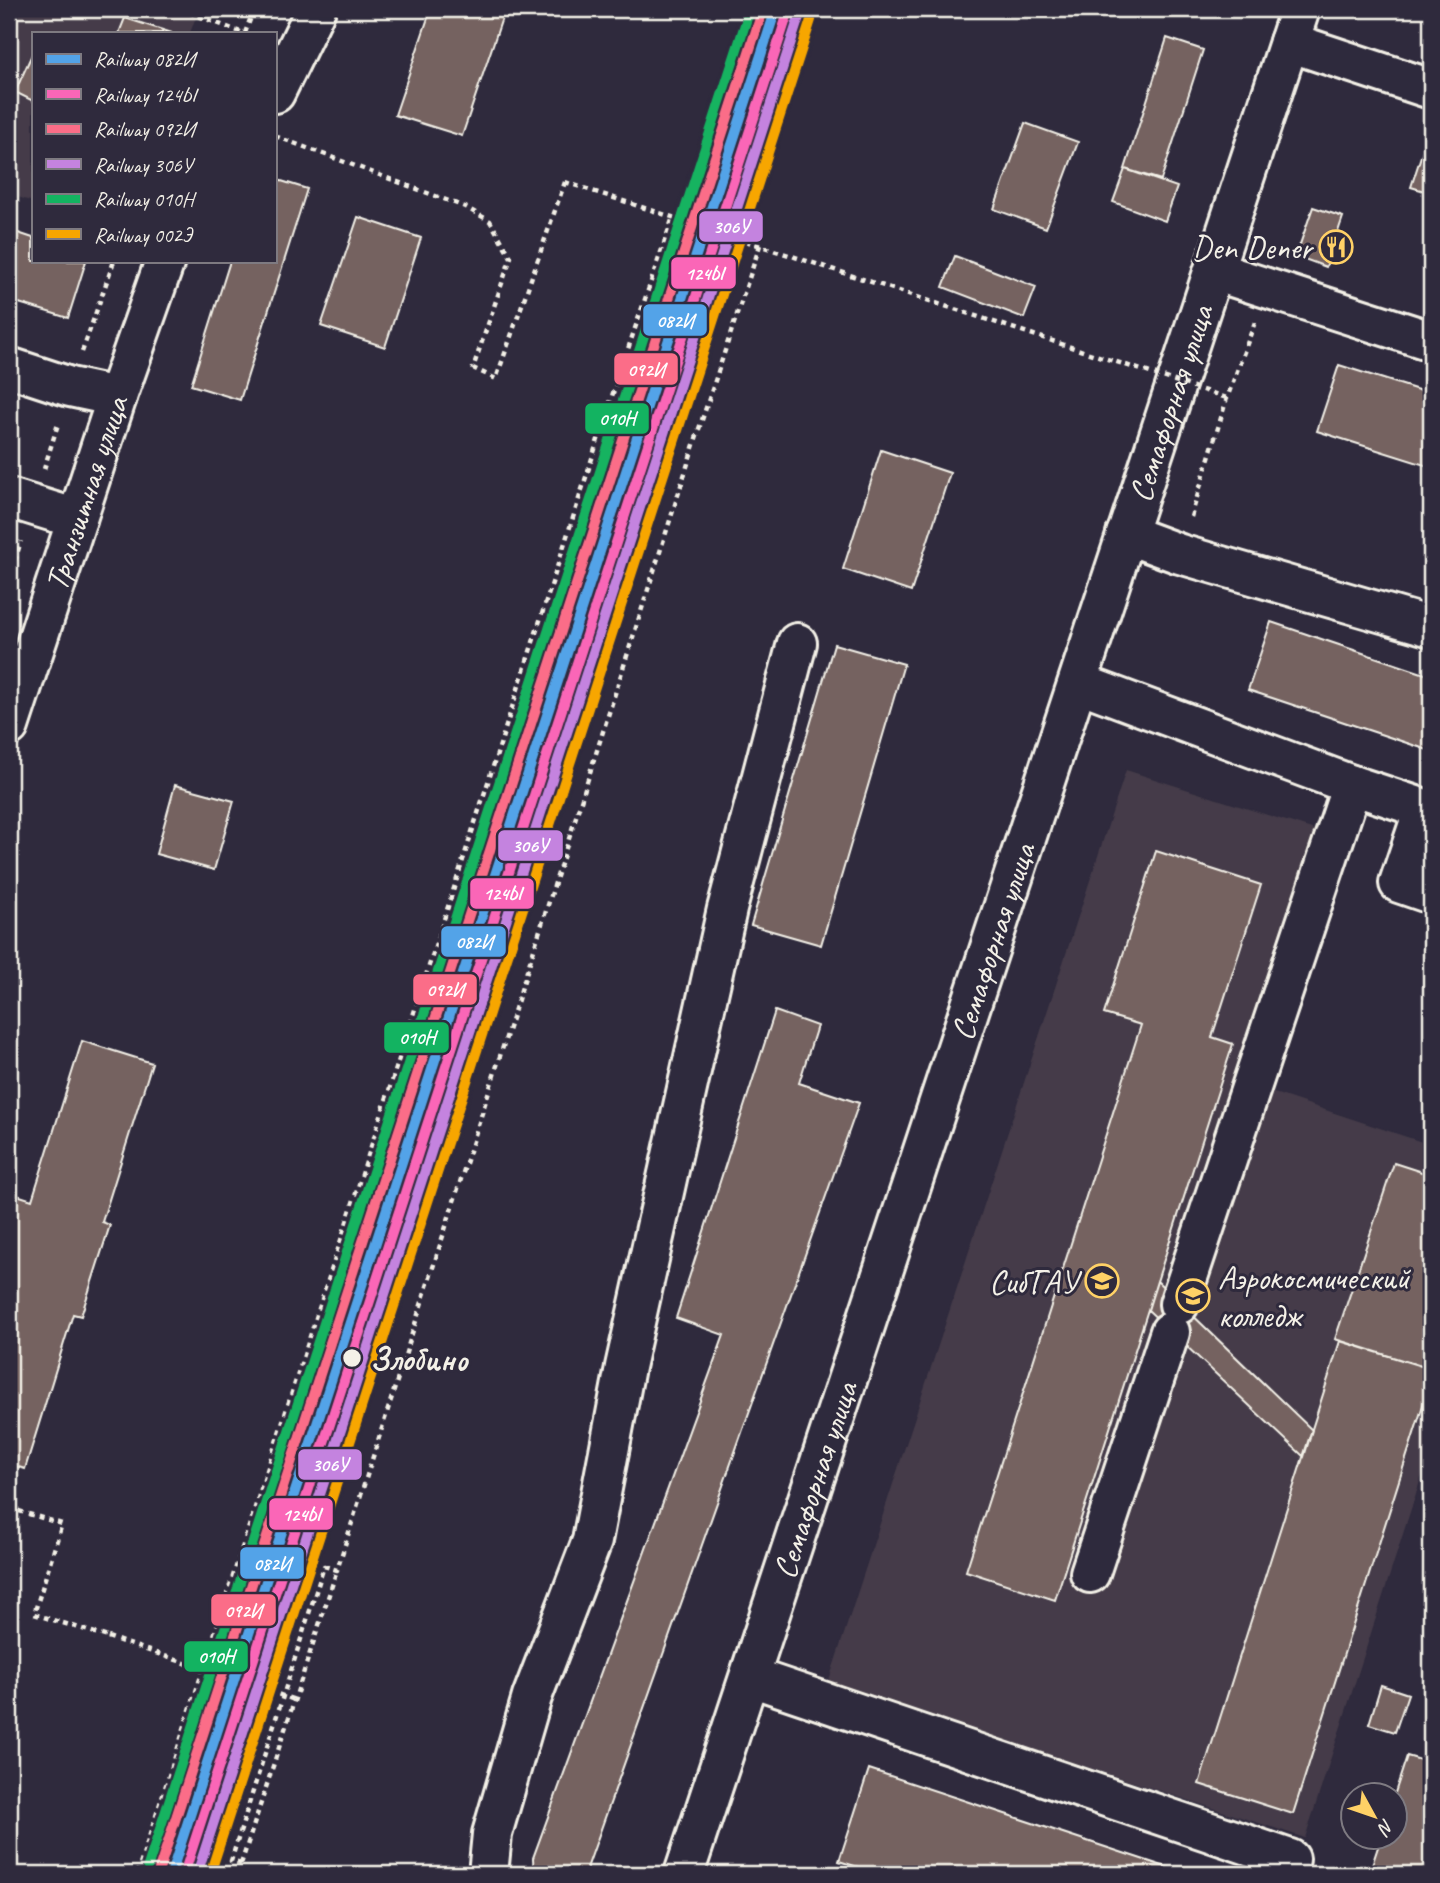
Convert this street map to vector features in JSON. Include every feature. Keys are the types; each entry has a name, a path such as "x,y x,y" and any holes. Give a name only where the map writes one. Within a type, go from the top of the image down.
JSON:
{"main road":[{"path":"276,91 316,9"},
{"path":"1295,26 1431,89"},
{"name":"Семафорная улица","path":"684,1874 1295,26"},
{"name":"Транзитная улица","path":"9,726 117,397 165,262"},
{"path":"1214,271 1431,341"},
{"path":"9,367 70,387 117,397"},
{"path":"9,498 77,519"},
{"path":"1126,534 1180,554 1431,627"},
{"path":"488,1874 492,1834 532,1697 592,1541 625,1367 727,909 797,643"},
{"path":"1079,683 1352,785 1428,810 1399,883 1431,894"},
{"path":"1090,1573 1352,785"},
{"path":"751,1677 1290,1859"}],"path":[{"path":"180,9 241,32"},
{"path":"244,32 254,9"},
{"path":"276,136 465,207 490,221 511,257 473,368 496,379 565,182 1227,398"},
{"path":"137,1874 613,393 673,217"},
{"path":"238,1874 760,245"},
{"path":"1189,521 1227,398 1259,312"},
{"path":"9,1508 62,1524 34,1614 295,1700"},
{"path":"156,1816 164,1818 253,1545 244,1542"},
{"path":"241,1864 231,1861 324,1566 337,1570"}],"shaded area":[{"path":"9,9 199,9 190,32 32,32 32,202 9,194"},
{"name":"Аэрокосмический колледж","path":"1126,770 1315,830 1235,1080 1431,1145 1431,1447 1305,1838 828,1683"}],"building":[{"path":"431,9 505,9 462,136 395,115"},
{"path":"125,18 169,32 119,32"},
{"path":"1167,38 1203,50 1161,180 1125,169"},
{"path":"32,54 32,100 15,92"},
{"path":"1025,123 1078,142 1046,228 994,209"},
{"path":"1431,125 1431,193 1411,187"},
{"path":"1125,169 1177,187 1165,221 1113,202"},
{"path":"276,179 307,189 240,400 191,385 230,262 276,262"},
{"path":"1313,207 1343,217 1326,267 1296,256"},
{"path":"358,217 421,238 385,347 321,326"},
{"path":"9,230 32,238 32,262 86,262 68,318 9,300"},
{"path":"955,256 1036,287 1024,318 943,287"},
{"path":"1339,365 1431,394 1431,467 1317,431"},
{"path":"881,450 950,473 911,592 843,569"},
{"path":"1271,622 1431,676 1431,751 1248,690"},
{"path":"834,644 904,664 821,945 751,925"},
{"path":"175,785 234,801 214,870 156,854"},
{"path":"1156,851 1261,885 1212,1037 1233,1044 1055,1600 966,1571 1141,1025 1104,1014"},
{"path":"775,1011 817,1026 799,1083 859,1103 585,1874 534,1874 533,1858 724,1335 676,1318"},
{"path":"82,1041 152,1063 102,1222 110,1225 81,1316 73,1314 25,1469 9,1464 9,1212 14,1194 32,1200"},
{"path":"1394,1163 1431,1175 1431,1369 1335,1339"},
{"path":"1157,1281 1312,1430 1304,1457 1148,1310"},
{"path":"1340,1341 1431,1369 1431,1380 1293,1814 1199,1784"},
{"path":"1381,1685 1408,1694 1395,1732 1369,1724"},
{"path":"1407,1756 1431,1763 1431,1874 1369,1874 1376,1852 1408,1852 1408,1782 1399,1782"},
{"path":"869,1769 1187,1874 880,1874 839,1861"}],"rail line":[{"name":"010Н","path":"148,1866 750,9"},
{"name":"092И","path":"159,1870 763,9"},
{"name":"082И","path":"171,1874 776,9"},
{"name":"124Ы","path":"184,1874 788,13"},
{"name":"306У","path":"197,1874 799,17"},
{"name":"002Э","path":"210,1874 811,20"}],"place":[{"name":"Den Dener","path":"1336,247"},
{"name":"СибГАУ","path":"1102,1281"},
{"name":"Аэрокосмический колледж","path":"1193,1296"},
{"name":"Злобино","path":"352,1358"}]}
